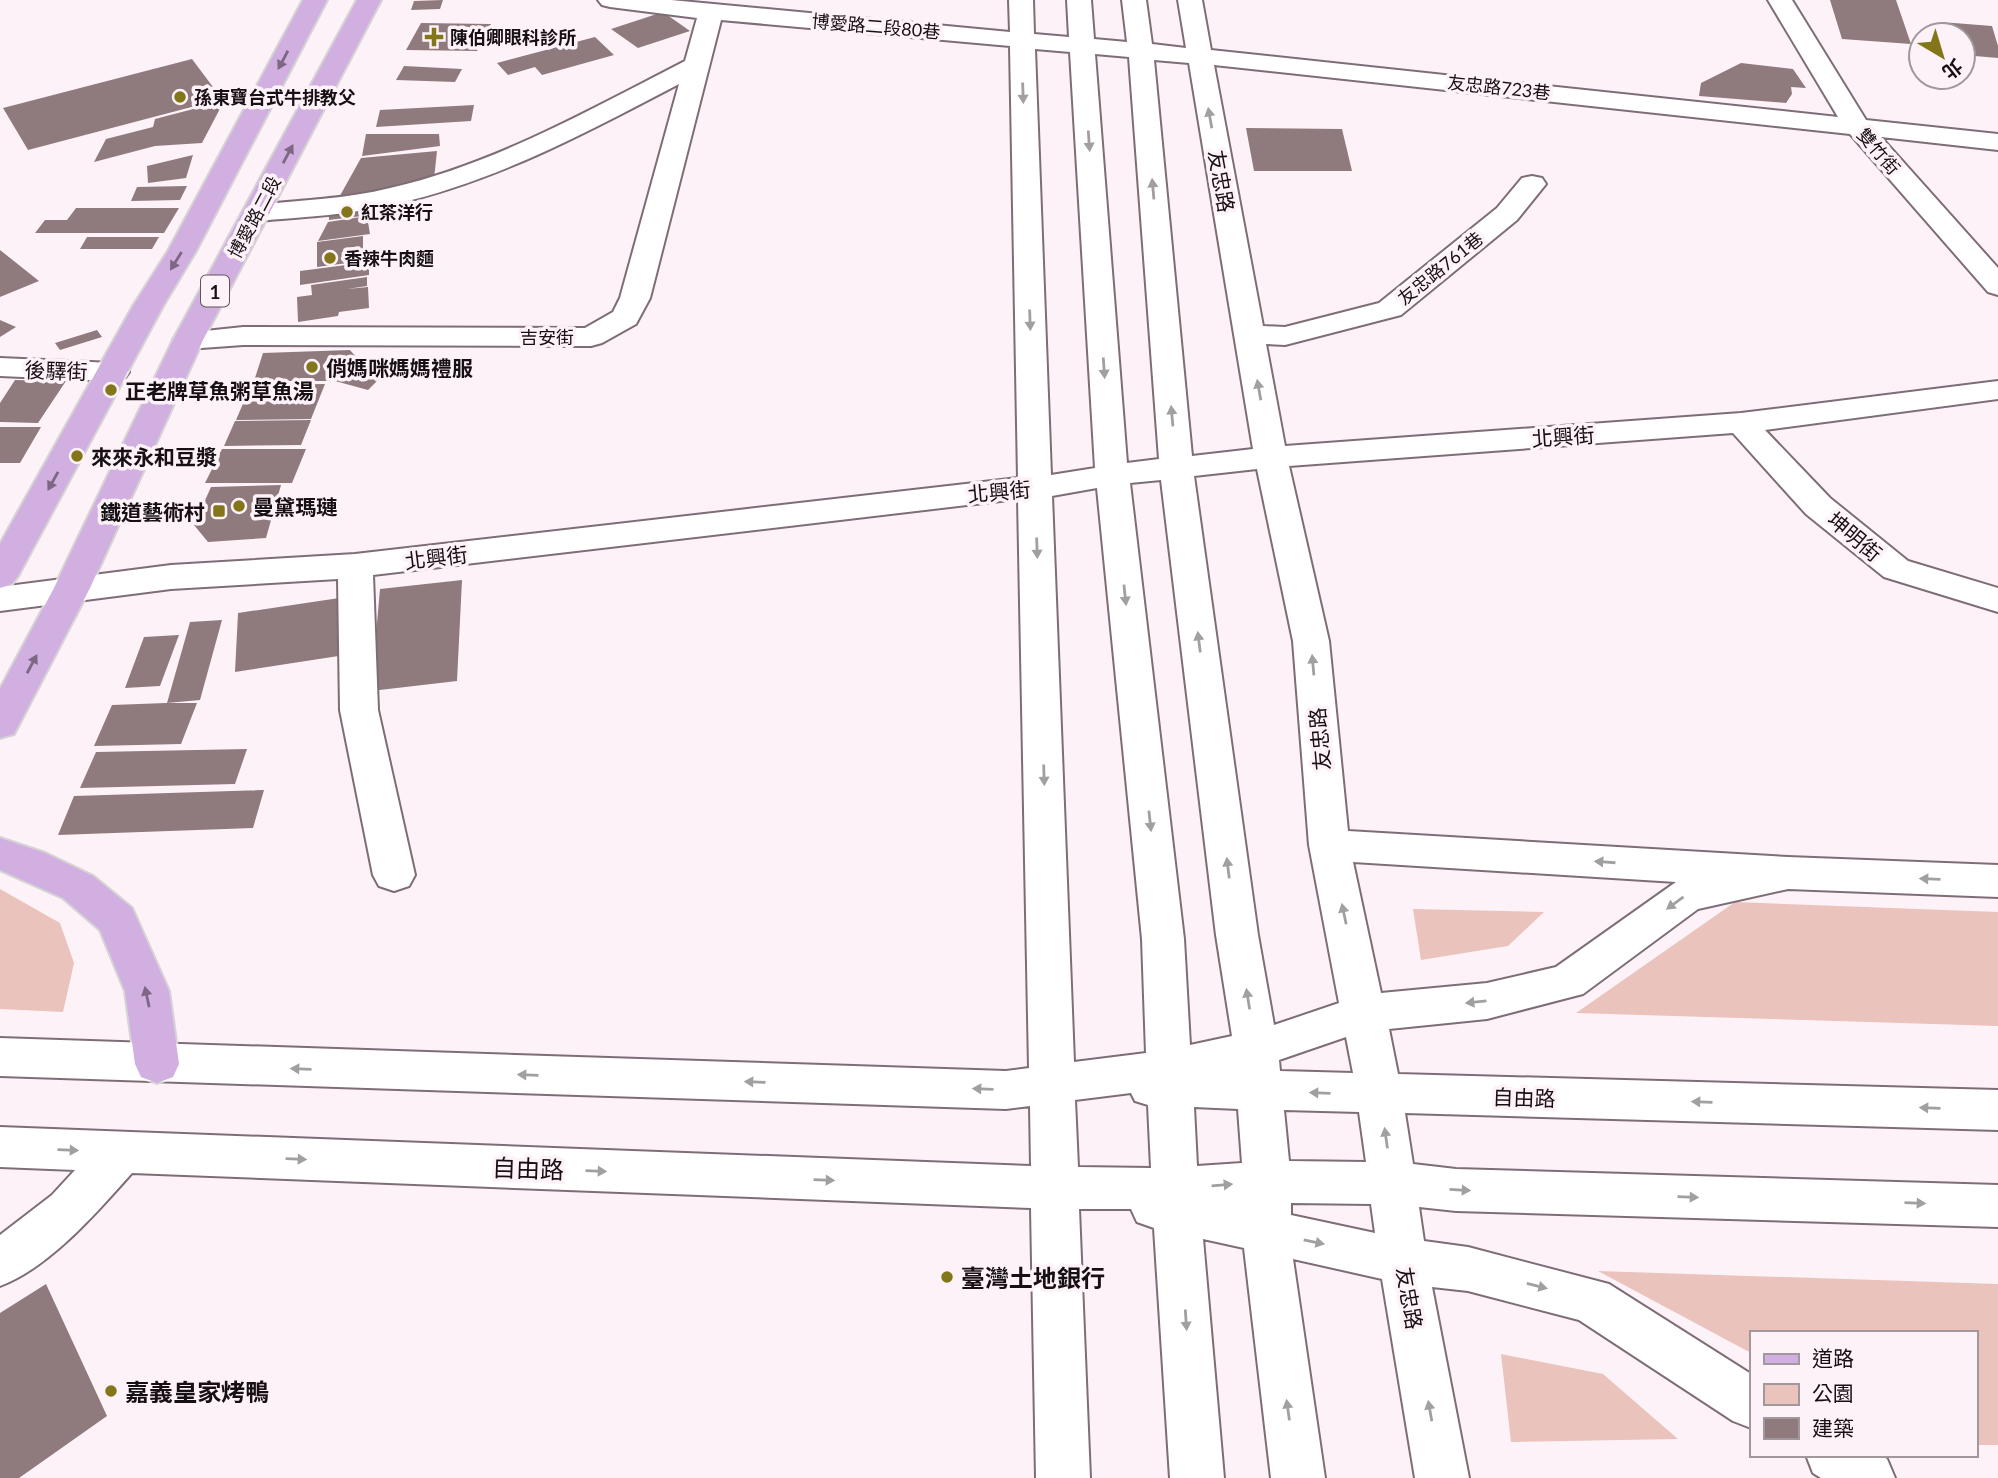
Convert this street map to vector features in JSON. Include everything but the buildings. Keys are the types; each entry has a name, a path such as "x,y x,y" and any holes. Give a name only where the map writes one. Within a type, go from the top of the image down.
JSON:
{"main road":[{"name":"1","path":"0,576 148,306 182,251 314,0"},
{"name":"博愛路二段","path":"72,588 188,340 369,0"},
{"name":"1","path":"0,724 72,588"},
{"path":"0,854 31,864 78,887 117,920 147,991 157,1064"}],"street":[{"name":"博愛路二段80巷","path":"610,0 711,12 1021,38 1141,52"},
{"path":"1021,0 1063,1478"},
{"path":"1079,0 1112,475 1163,939 1169,1078 1197,1478"},
{"path":"1134,0 1141,52 1176,467 1237,935 1258,1070 1267,1182 1267,1231 1297,1478"},
{"name":"友忠路","path":"1190,0 1271,457 1311,641 1328,845 1380,1095 1403,1261 1442,1478"},
{"name":"雙竹街","path":"1780,0 1856,125 1998,286"},
{"name":"吉安街","path":"188,340 243,336 591,337 625,318 635,298 711,12"},
{"name":"友忠路723巷","path":"1141,52 1998,142"},
{"path":"257,213 392,196 451,179 533,149 697,65"},
{"name":"友忠路761巷","path":"1249,334 1285,336 1390,309 1507,214 1532,184"},
{"name":"後驛街","path":"0,367 113,372"},
{"name":"北興街","path":"0,599 171,577 355,566 998,489 1035,488 1112,475 1271,457 1741,423 1998,390"},
{"name":"坤明街","path":"1741,423 1818,506 1895,569 1998,600"},
{"path":"355,566 359,710 394,875"},
{"name":"自由路","path":"1328,845 1788,873 1998,881"},
{"name":"自由路","path":"1258,1070 1365,1013 1487,1001 1568,982 1686,895 1788,873"},
{"name":"自由路","path":"0,1057 1006,1090 1051,1084 1258,1070 1380,1095 1998,1110"},
{"name":"自由路","path":"0,1147 1056,1188 1177,1200 1267,1231 1403,1261 1468,1269 1591,1300 1750,1402"},
{"path":"0,1264 69,1210 121,1152"},
{"name":"自由路","path":"1177,1200 1267,1182 1392,1184 1470,1190 1998,1206"},
{"path":"1835,1457 1868,1478"}],"green space":[{"path":"0,889 60,923 74,963 63,1012 0,1009"},
{"path":"1735,902 1998,912 1998,1026 1576,1013"},
{"path":"1413,909 1544,912 1508,946 1421,960"},
{"path":"1598,1271 1998,1284 1998,1445 1977,1445 1977,1331 1750,1331 1750,1352"},
{"path":"1501,1354 1603,1374 1678,1439 1511,1442"}],"place":[{"name":"陳伯卿眼科診所","path":"434,37"},
{"name":"孫東寶台式牛排教父","path":"180,97"},
{"name":"紅茶洋行","path":"347,212"},
{"name":"香辣牛肉麵","path":"330,258"},
{"name":"俏媽咪媽媽禮服","path":"312,367"},
{"name":"正老牌草魚粥草魚湯","path":"111,390"},
{"name":"來來永和豆漿","path":"77,456"},
{"name":"曼黛瑪璉","path":"239,506"},
{"name":"鐵道藝術村","path":"219,511"},
{"name":"臺灣土地銀行","path":"947,1277"},
{"name":"嘉義皇家烤鴨","path":"111,1391"}]}
